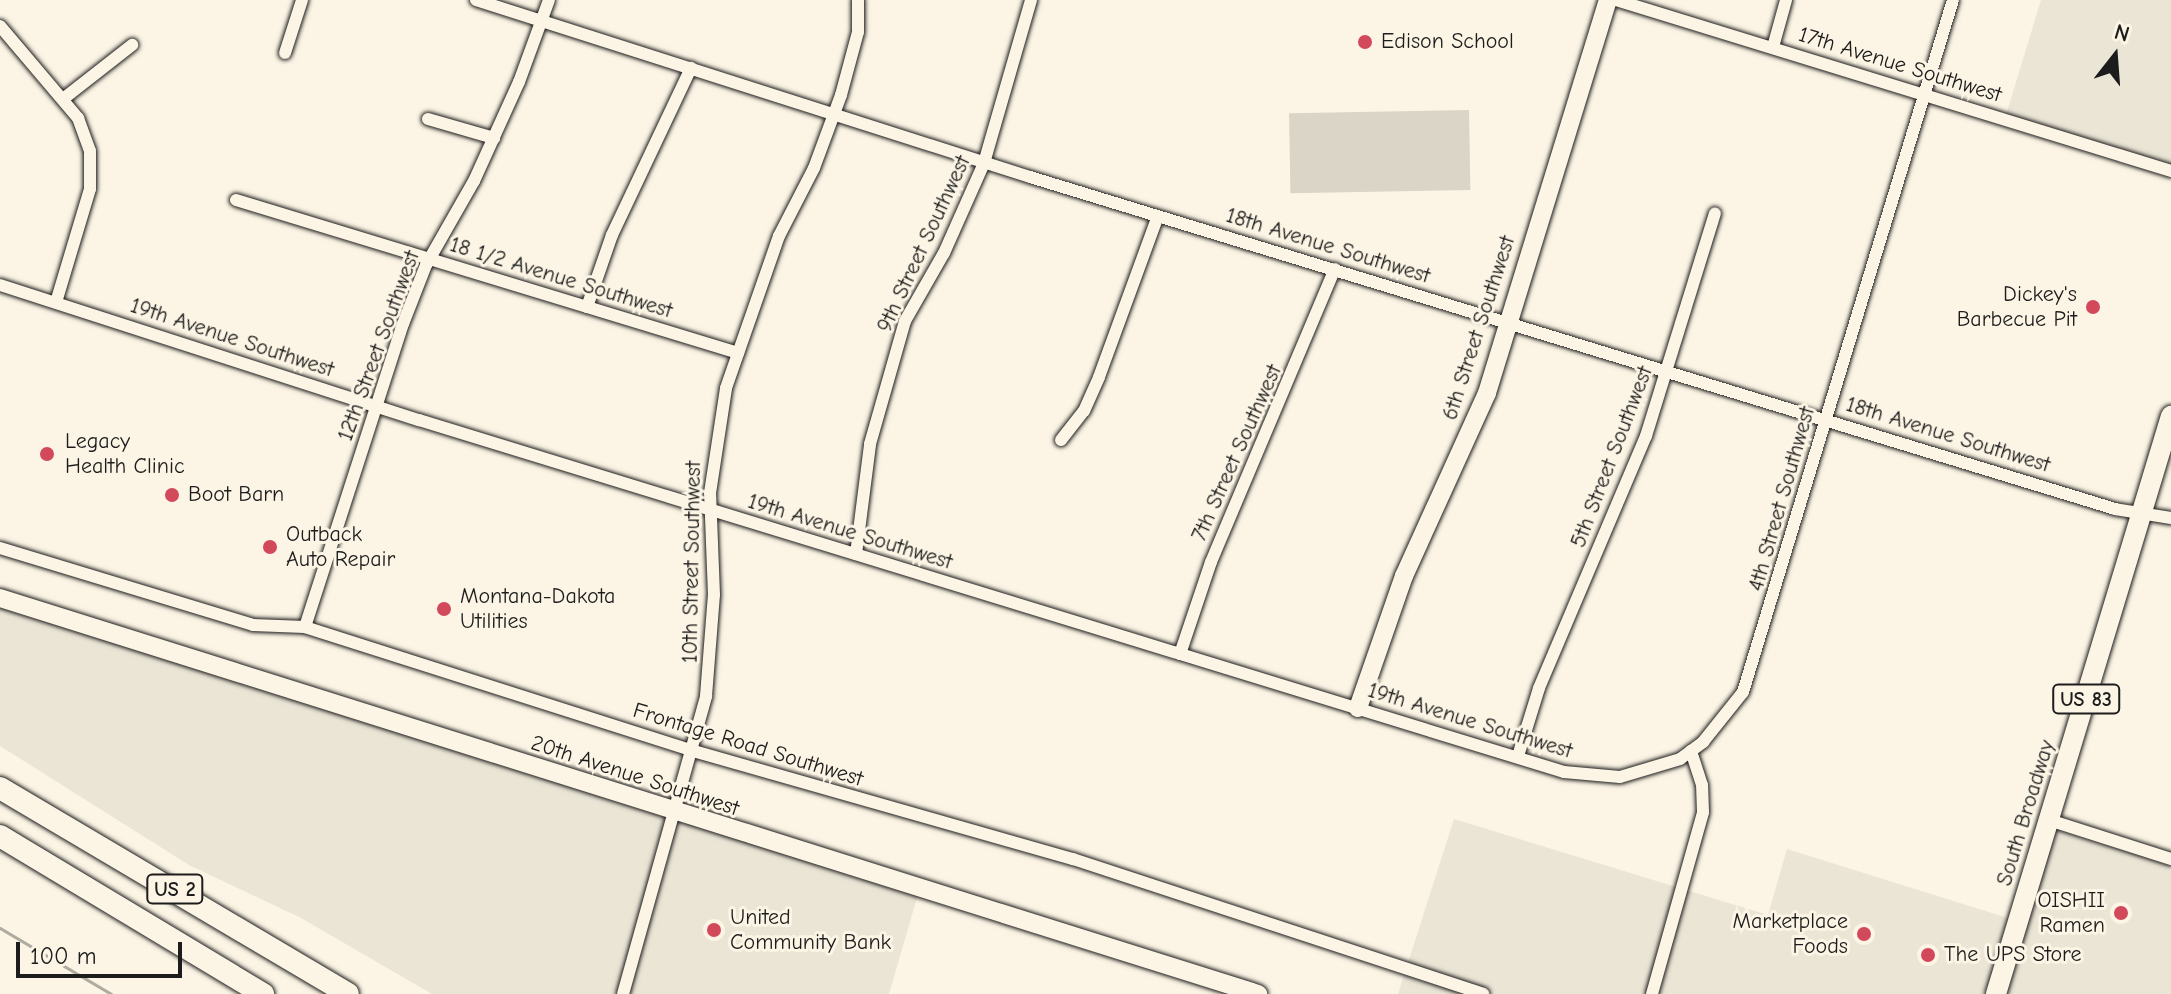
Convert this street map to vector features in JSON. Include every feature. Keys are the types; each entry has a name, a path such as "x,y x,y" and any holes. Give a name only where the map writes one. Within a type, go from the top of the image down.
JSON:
{"highway":[{"name":"US 2","path":"0,785 43,814 348,994"},
{"name":"US 2","path":"0,836 263,994"}],"main road":[{"name":"South Broadway","path":"1996,994 2171,416"}],"street":[{"path":"285,53 302,0"},
{"name":"18th Avenue Southwest","path":"476,0 984,163 2141,516 2171,518"},
{"name":"12th Street Southwest","path":"305,627 376,406 430,259 494,138 549,0"},
{"name":"10th Street Southwest","path":"623,994 677,815 690,750 706,696 713,646 710,509 719,426 738,353 779,236 834,114 858,32 858,0"},
{"name":"9th Street Southwest","path":"856,554 870,444 905,321 944,253 984,163 1031,0"},
{"name":"6th Street Southwest","path":"1358,708 1404,576 1487,393 1608,0"},
{"name":"17th Avenue Southwest","path":"1616,0 1925,92 2171,171"},
{"path":"1773,47 1786,0"},
{"name":"4th Street Southwest","path":"1691,751 1743,692 1953,0"},
{"path":"0,26 78,118 90,151 90,189 56,302"},
{"path":"63,99 132,45"},
{"path":"587,307 612,235 691,68"},
{"path":"428,119 494,138"},
{"name":"18 1/2 Avenue Southwest","path":"236,200 738,353"},
{"name":"5th Street Southwest","path":"1518,756 1539,688 1616,513 1668,370 1715,213"},
{"path":"1061,440 1094,388 1158,216"},
{"name":"7th Street Southwest","path":"1180,654 1211,562 1335,269"},
{"name":"19th Avenue Southwest","path":"0,285 376,406 1564,772 1620,777 1650,771 1691,751"},
{"name":"Frontage Road Southwest","path":"0,548 253,625 305,627 690,750 1073,859 1483,994"},
{"name":"20th Avenue Southwest","path":"0,598 677,815 1258,994"},
{"path":"1652,994 1703,812 1702,785 1691,751"},
{"path":"2049,820 2171,859"}],"shaded area":[{"path":"2041,0 2171,0 2171,167 2006,115"},
{"path":"1469,110 1470,190 1290,193 1289,113"},
{"path":"0,601 919,891 889,994 432,994 301,918 189,865 0,746"},
{"path":"1454,819 1768,915 1787,849 2008,918 1984,994 1398,994"},
{"path":"2053,829 2171,866 2171,994 2006,994"}],"waterway":[{"path":"0,928 111,994"}],"place":[{"name":"Edison School","path":"1365,42"},
{"name":"Dickey's Barbecue Pit","path":"2093,307"},
{"name":"Legacy Health Clinic","path":"47,454"},
{"name":"Boot Barn","path":"172,495"},
{"name":"Outback Auto Repair","path":"270,547"},
{"name":"Montana-Dakota Utilities","path":"444,609"},
{"name":"OISHII Ramen","path":"2121,913"},
{"name":"United Community Bank","path":"714,930"},
{"name":"Marketplace Foods","path":"1864,934"},
{"name":"The UPS Store","path":"1928,955"}]}
